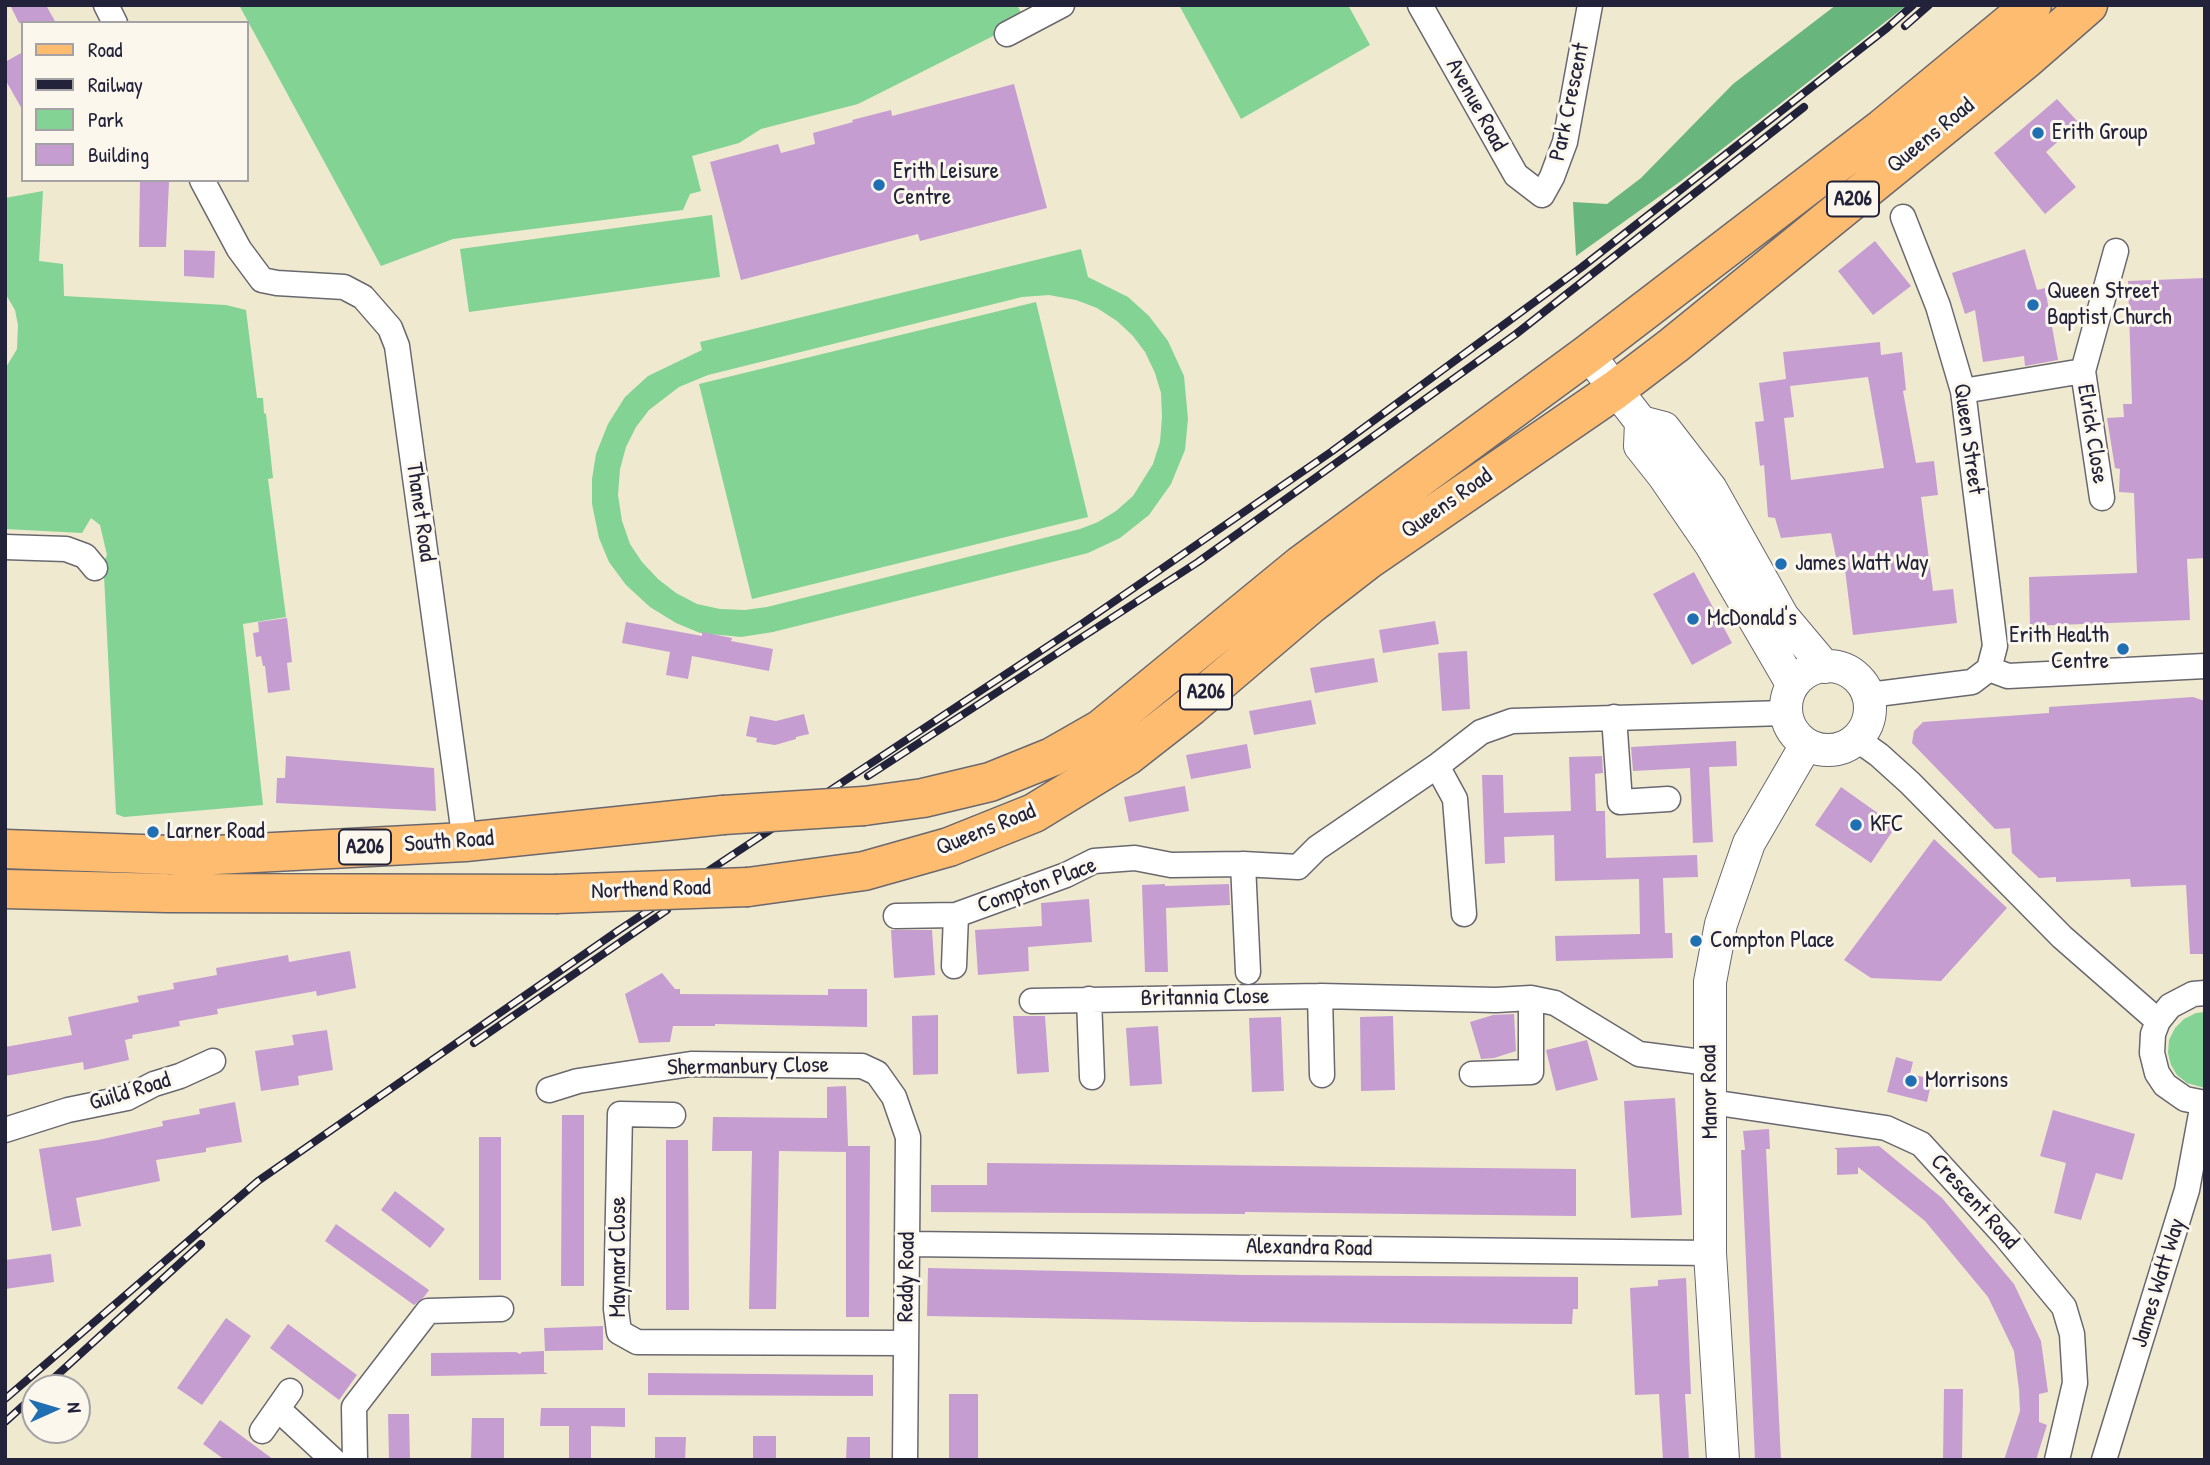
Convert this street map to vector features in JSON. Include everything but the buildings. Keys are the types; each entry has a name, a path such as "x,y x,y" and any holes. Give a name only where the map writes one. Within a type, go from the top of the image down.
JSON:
{"main road":[{"name":"Queens Road","path":"723,815 864,806 923,798 990,782 1052,757 1101,729 1301,565 1588,354 1883,128 2032,5"},
{"name":"Queens Road","path":"748,887 818,879 883,867 949,847 1034,813 1127,756 1369,559 1615,390 1674,345 2015,68 2088,5"},
{"name":"South Road","path":"5,849 197,856 465,842 723,815"},
{"name":"Northend Road","path":"5,888 167,893 555,894 748,887"}],"street":[{"path":"106,5 115,21"},
{"path":"1007,34 1062,5"},
{"name":"Avenue Road","path":"1420,5 1516,175 1542,195"},
{"name":"Park Crescent","path":"1542,195 1565,142 1590,5"},
{"name":"Thanet Road","path":"203,182 239,249 262,280 344,288 363,297 390,328 397,346 465,842"},
{"name":"Queen Street","path":"1903,217 1938,306 1963,391 1995,646 1989,669"},
{"name":"Elrick Close","path":"2102,498 2083,371 2116,251"},
{"path":"1588,354 1641,422 1664,428 1712,489 1783,617 1825,667"},
{"name":"Elrick Close","path":"1963,391 2083,371"},
{"path":"1641,422 1640,446 1712,545 1789,699 1789,728 1798,740 1816,749 1837,749 1858,740 1867,728 1871,710 1869,695 1860,680 1837,666 1814,668 1802,674 1789,699"},
{"path":"5,547 66,549 85,556 95,568"},
{"path":"1869,695 1972,682 1989,669 2008,676 2205,666"},
{"name":"Compton Place","path":"896,916 956,915 1066,875 1094,861 1135,858 1171,865 1243,864 1298,867 1317,848 1437,766 1481,732 1512,721 1614,717 1789,699"},
{"path":"1614,717 1620,802 1668,799"},
{"path":"1858,740 1880,755 1910,783 2062,937 2158,1021 2170,1006 2193,994 2205,993"},
{"name":"Manor Road","path":"1723,1460 1710,1253 1710,982 1721,925 1749,843 1806,745"},
{"path":"1437,766 1455,799 1464,914"},
{"path":"1243,864 1248,972"},
{"name":"Compton Place","path":"954,966 956,915"},
{"path":"1320,996 1322,1075"},
{"name":"Britannia Close","path":"1032,1001 1320,996 1496,1000 1531,998 1555,1003 1639,1054 1709,1063"},
{"path":"1472,1074 1531,1072 1531,998"},
{"path":"1089,999 1092,1076"},
{"name":"James Watt Way","path":"2104,1460 2187,1190 2204,1103 2185,1098 2165,1085 2157,1073 2152,1053 2153,1034 2158,1021"},
{"name":"Guild Road","path":"5,1130 68,1110 127,1098 154,1084 213,1061"},
{"name":"Shermanbury Close","path":"549,1090 578,1081 691,1064 862,1066 877,1073 894,1097"},
{"name":"Reddy Road","path":"894,1097 908,1137 905,1460"},
{"name":"Crescent Road","path":"1711,1102 1886,1128 1921,1144 2006,1237 2064,1307 2072,1334 2075,1384 2057,1460"},
{"name":"Maynard Close","path":"673,1115 620,1114 616,1309 619,1332 637,1342 906,1343"},
{"name":"Alexandra Road","path":"907,1244 1710,1253"},
{"path":"355,1460 354,1407 428,1311 501,1309"},
{"path":"262,1431 284,1400 333,1460"}],"green space":[{"path":"239,5 1017,5 1025,20 858,104 761,129 739,143 692,156 701,191 690,194 683,210 453,239 381,266"},
{"path":"1179,5 1348,5 1370,45 1241,119"},
{"path":"1836,5 1907,5 1681,181 1576,256 1573,202 1607,204 1641,178 1733,84"},
{"path":"43,191 39,261 63,264 64,296 226,305 246,310 257,398 263,398 266,414 273,478 268,479 286,617 243,624 263,805 124,817 116,814 104,575 101,569 107,555 100,525 91,518 82,533 5,529 5,369 17,349 18,325 15,310 5,293 5,198"},
{"path":"712,215 720,277 469,312 460,249"},
{"path":"1081,249 1088,277 1128,297 1149,316 1168,341 1184,376 1188,419 1185,450 1171,484 1149,515 1120,538 1088,553 773,632 741,637 700,633 676,623 650,607 626,585 609,562 599,538 592,504 592,479 596,454 608,424 625,397 648,376 702,350 700,342","holes":["1049,295 1076,300 1097,308 1133,336 1145,352 1161,393 1160,442 1153,464 1133,496 1098,522 1080,529 767,607 745,610 720,609 697,604 676,593 642,562 630,544 622,521 618,495 620,469 626,447 649,410 679,387 708,375 1022,297"]},
{"path":"1036,302 1088,517 752,599 699,384"},
{"path":"2205,1012 2205,1088 2187,1083 2177,1075 2168,1053 2169,1040 2175,1028 2184,1019"}],"railway":[{"path":"5,1399 258,1181 619,930 1083,623 1331,452 1582,267 1913,5"},
{"path":"1905,26 1929,5"},
{"path":"868,776 1198,562 1516,334 1804,107"},
{"path":"474,1043 667,910"},
{"path":"58,1374 201,1244"},
{"path":"5,1422 21,1408"}],"place":[{"name":"Erith Group","path":"2038,133"},
{"name":"Erith Leisure Centre","path":"879,185"},
{"name":"Queen Street Baptist Church","path":"2033,305"},
{"name":"James Watt Way","path":"1781,564"},
{"name":"McDonald's","path":"1693,619"},
{"name":"Erith Health Centre","path":"2123,649"},
{"name":"KFC","path":"1856,825"},
{"name":"Larner Road","path":"153,832"},
{"name":"Compton Place","path":"1696,941"},
{"name":"Morrisons","path":"1911,1081"}]}
